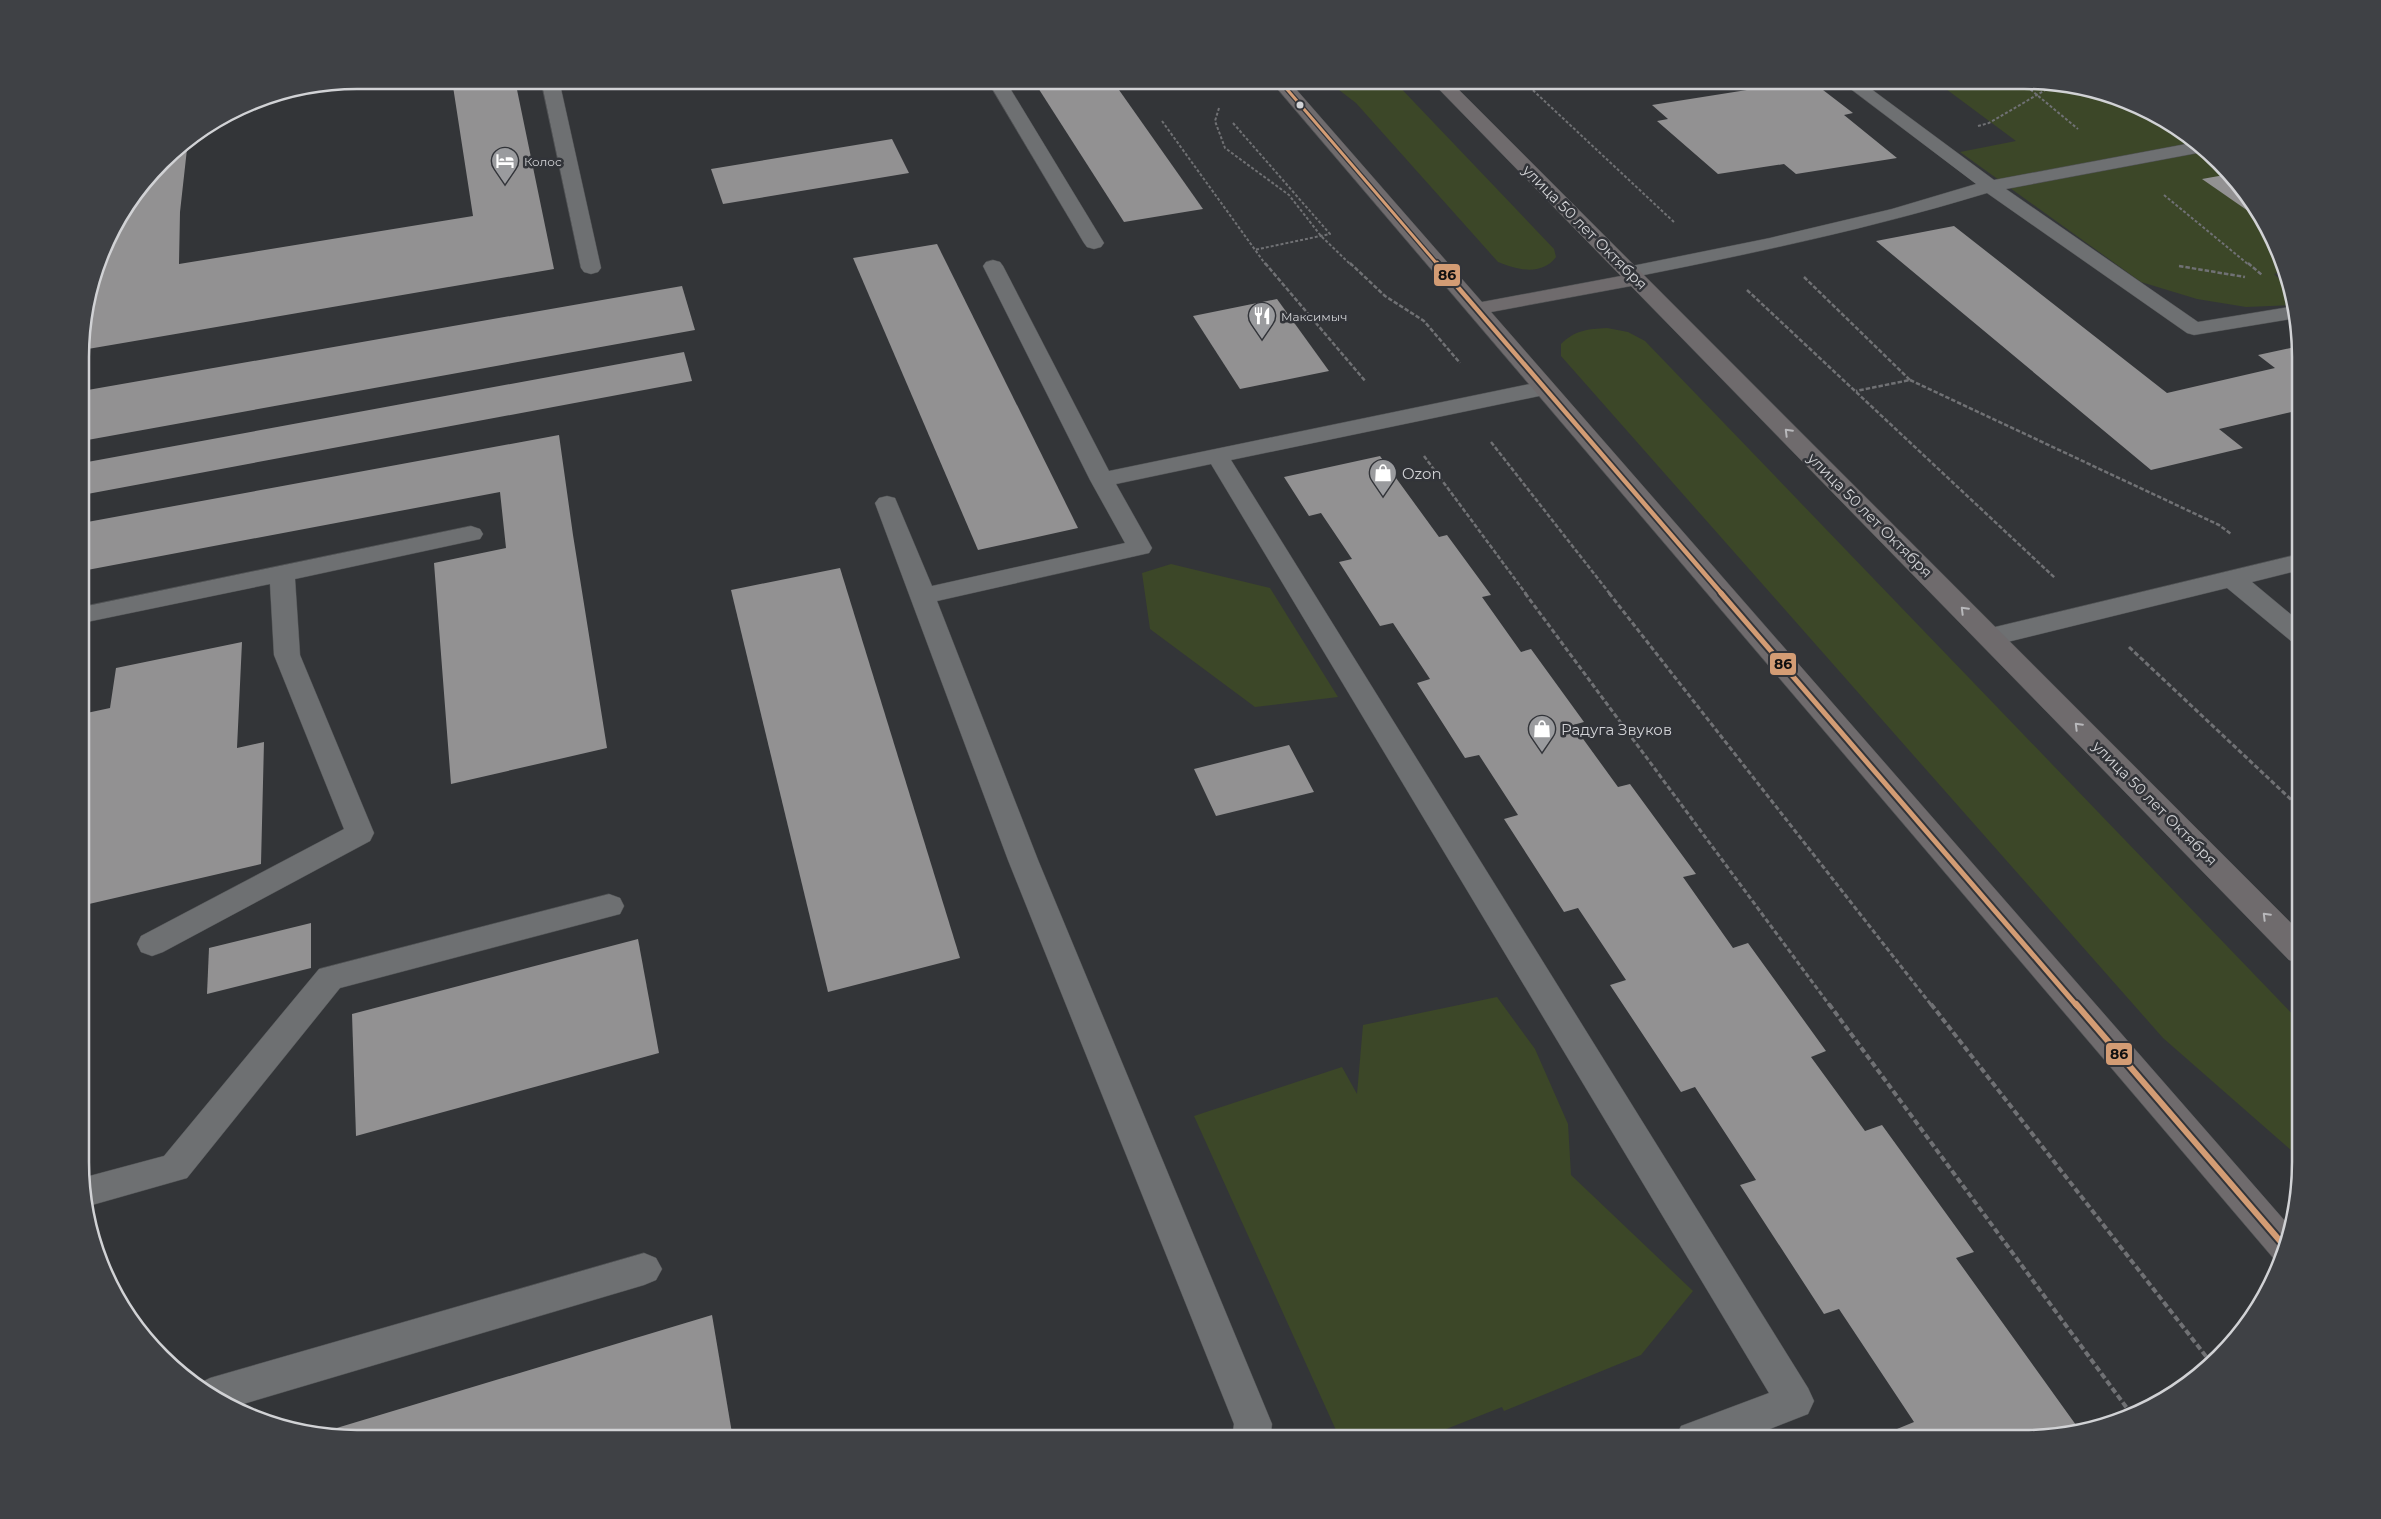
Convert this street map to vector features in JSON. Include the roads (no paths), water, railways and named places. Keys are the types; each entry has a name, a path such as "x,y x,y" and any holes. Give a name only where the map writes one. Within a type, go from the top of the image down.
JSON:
{"main road":[{"path":"1287,89 2280,1242"},
{"name":"улица 50 лет Октября","path":"1448,89 2292,943"},
{"path":"1476,309 1633,276"}],"lane":[{"path":"552,89 591,268"},
{"path":"1001,89 1094,243"},
{"path":"1860,89 1990,186 2194,329 2288,313"},
{"path":"1633,276 1710,256 1897,214 1990,186 2193,149"},
{"path":"923,596 1140,548 1102,480 993,266"},
{"path":"1102,480 1544,388"},
{"path":"1217,456 1796,1401 1716,1430"},
{"path":"887,503 1023,860 1253,1424 1252,1430"},
{"path":"89,614 472,534"},
{"path":"1991,637 2289,565"},
{"path":"152,944 360,833 287,655 282,574"},
{"path":"2232,578 2292,628"},
{"path":"90,1191 175,1168 330,978 609,906"},
{"path":"221,1393 644,1269"}],"place":[{"name":"Колос","path":"505,185"},
{"name":"Максимыч","path":"1262,340"},
{"name":"Ozon","path":"1383,497"},
{"name":"Радуга Звуков","path":"1542,753"}]}
